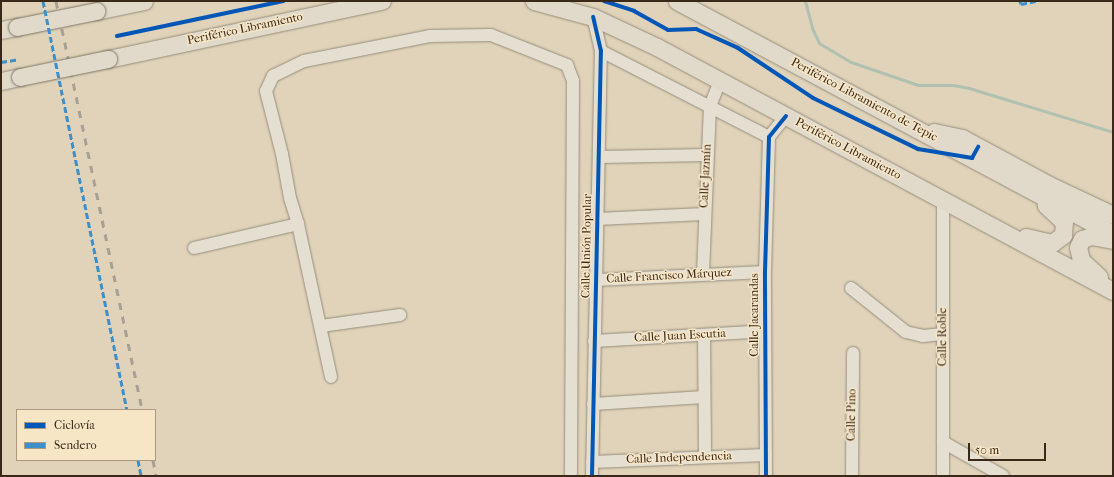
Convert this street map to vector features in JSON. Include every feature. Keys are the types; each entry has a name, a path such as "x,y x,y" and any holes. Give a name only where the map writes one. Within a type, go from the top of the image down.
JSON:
{"highway":[{"path":"9,29 144,1"},
{"name":"Periférico Libramiento","path":"1,81 382,1"},
{"name":"Periférico Libramiento","path":"534,1 593,17 633,35 943,198 1113,291"},
{"name":"Periférico Libramiento de Tepic","path":"677,1 1113,234"},
{"path":"921,131 947,133 962,138 1049,185 1113,215"},
{"path":"1000,230 1048,242 1057,242 1063,236 1065,227 1061,218 1025,188"},
{"path":"1113,240 1098,236 1086,237 1079,243 1077,252 1088,267 1113,291"}],"street":[{"name":"Calle Unión Popular","path":"592,476 596,219 600,157 601,50 593,17"},
{"path":"331,377 298,224 266,90 273,76 304,61 430,36 491,35 567,64 573,81 571,476"},
{"path":"601,50 769,137 786,116"},
{"name":"Calle Jazmín","path":"703,273 704,214 710,106 720,81"},
{"name":"Calle Jacarandas","path":"766,476 765,272 769,137"},
{"path":"600,157 707,155"},
{"name":"Calle Roble","path":"943,198 944,476"},
{"path":"596,219 704,214"},
{"path":"194,248 298,224"},
{"name":"Calle Francisco Márquez","path":"596,280 703,273 765,272"},
{"path":"851,288 906,332 923,336 943,334"},
{"path":"321,326 400,315"},
{"name":"Calle Juan Escutia","path":"594,341 765,331"},
{"path":"704,335 705,457"},
{"name":"Calle Pino","path":"852,476 853,353"},
{"path":"593,404 704,397"},
{"path":"943,442 1003,476"},
{"name":"Calle Independencia","path":"592,462 766,455"}],"waterway":[{"path":"805,1 812,28 819,43 851,62 918,85 953,85 969,88 1113,132"}],"railway":[{"path":"56,1 142,409"},
{"path":"153,461 156,476"}],"marked path":[{"path":"43,1 127,409"},
{"path":"1020,1 1021,4 1036,1"},
{"path":"1,62 19,59"},
{"path":"138,461 141,476"}],"cycle path":[{"path":"117,36 283,1"},
{"path":"604,1 634,11 668,30 696,29 738,48 813,98 918,149 972,158 978,147"},
{"path":"592,476 601,51 593,17"},
{"path":"766,476 765,272 769,137 786,116"}]}
